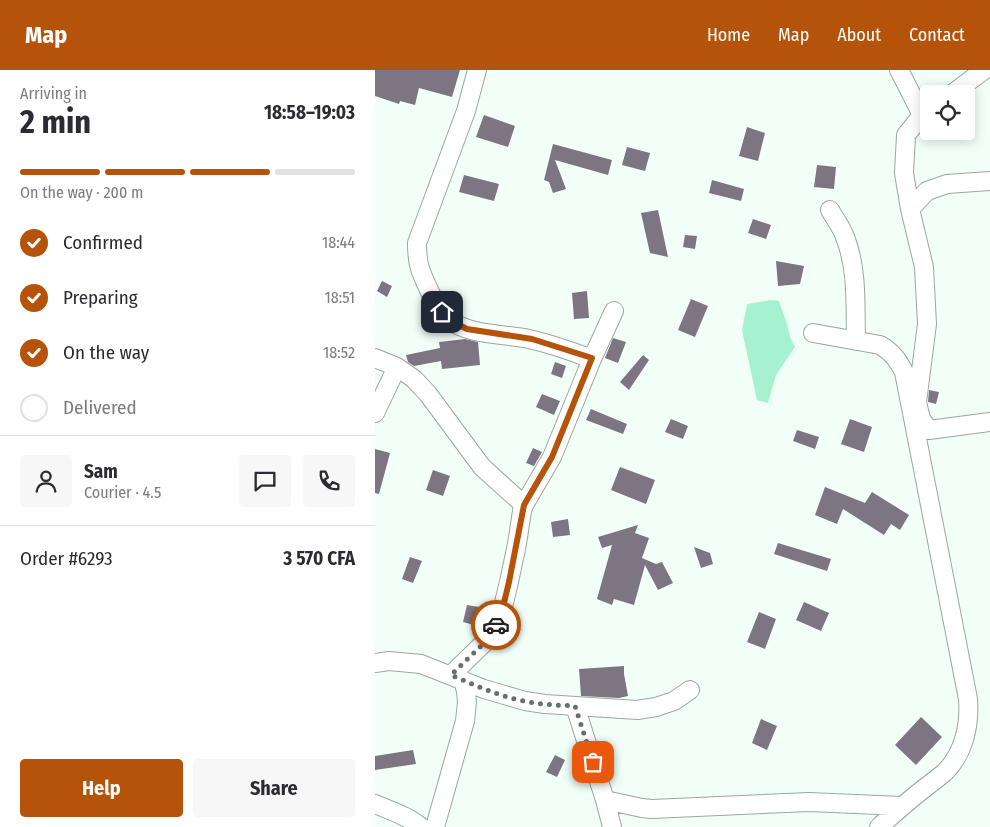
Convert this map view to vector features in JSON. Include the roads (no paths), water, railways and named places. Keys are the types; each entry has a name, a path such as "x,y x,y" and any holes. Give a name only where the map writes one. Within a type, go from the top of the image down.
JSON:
{"street":[{"path":"477,70 465,111 417,243 417,259 421,274 439,308 457,325 477,331 532,339 592,358"},
{"path":"899,70 920,105"},
{"path":"964,85 984,70"},
{"path":"917,422 917,402 927,324 924,267 904,173 907,135 920,119"},
{"path":"911,209 927,191 947,184 990,181"},
{"path":"830,210 845,235 852,259 855,279 856,341"},
{"path":"457,678 487,640 500,619 524,505 552,457 592,358 614,310"},
{"path":"813,333 880,345 888,350 904,372 917,422 968,699 969,712 965,738 953,762 945,772 879,827"},
{"path":"375,358 397,367 414,378 482,467 524,505"},
{"path":"375,413 397,367"},
{"path":"917,422 929,430 990,422"},
{"path":"375,663 389,661 421,664 484,690 525,701 545,704 637,710 656,707 674,701 690,690"},
{"path":"435,827 465,722 466,691 457,678"},
{"path":"575,706 612,827"},
{"path":"605,800 652,809 809,802 902,806"},
{"path":"375,804 405,816 421,827"}]}
